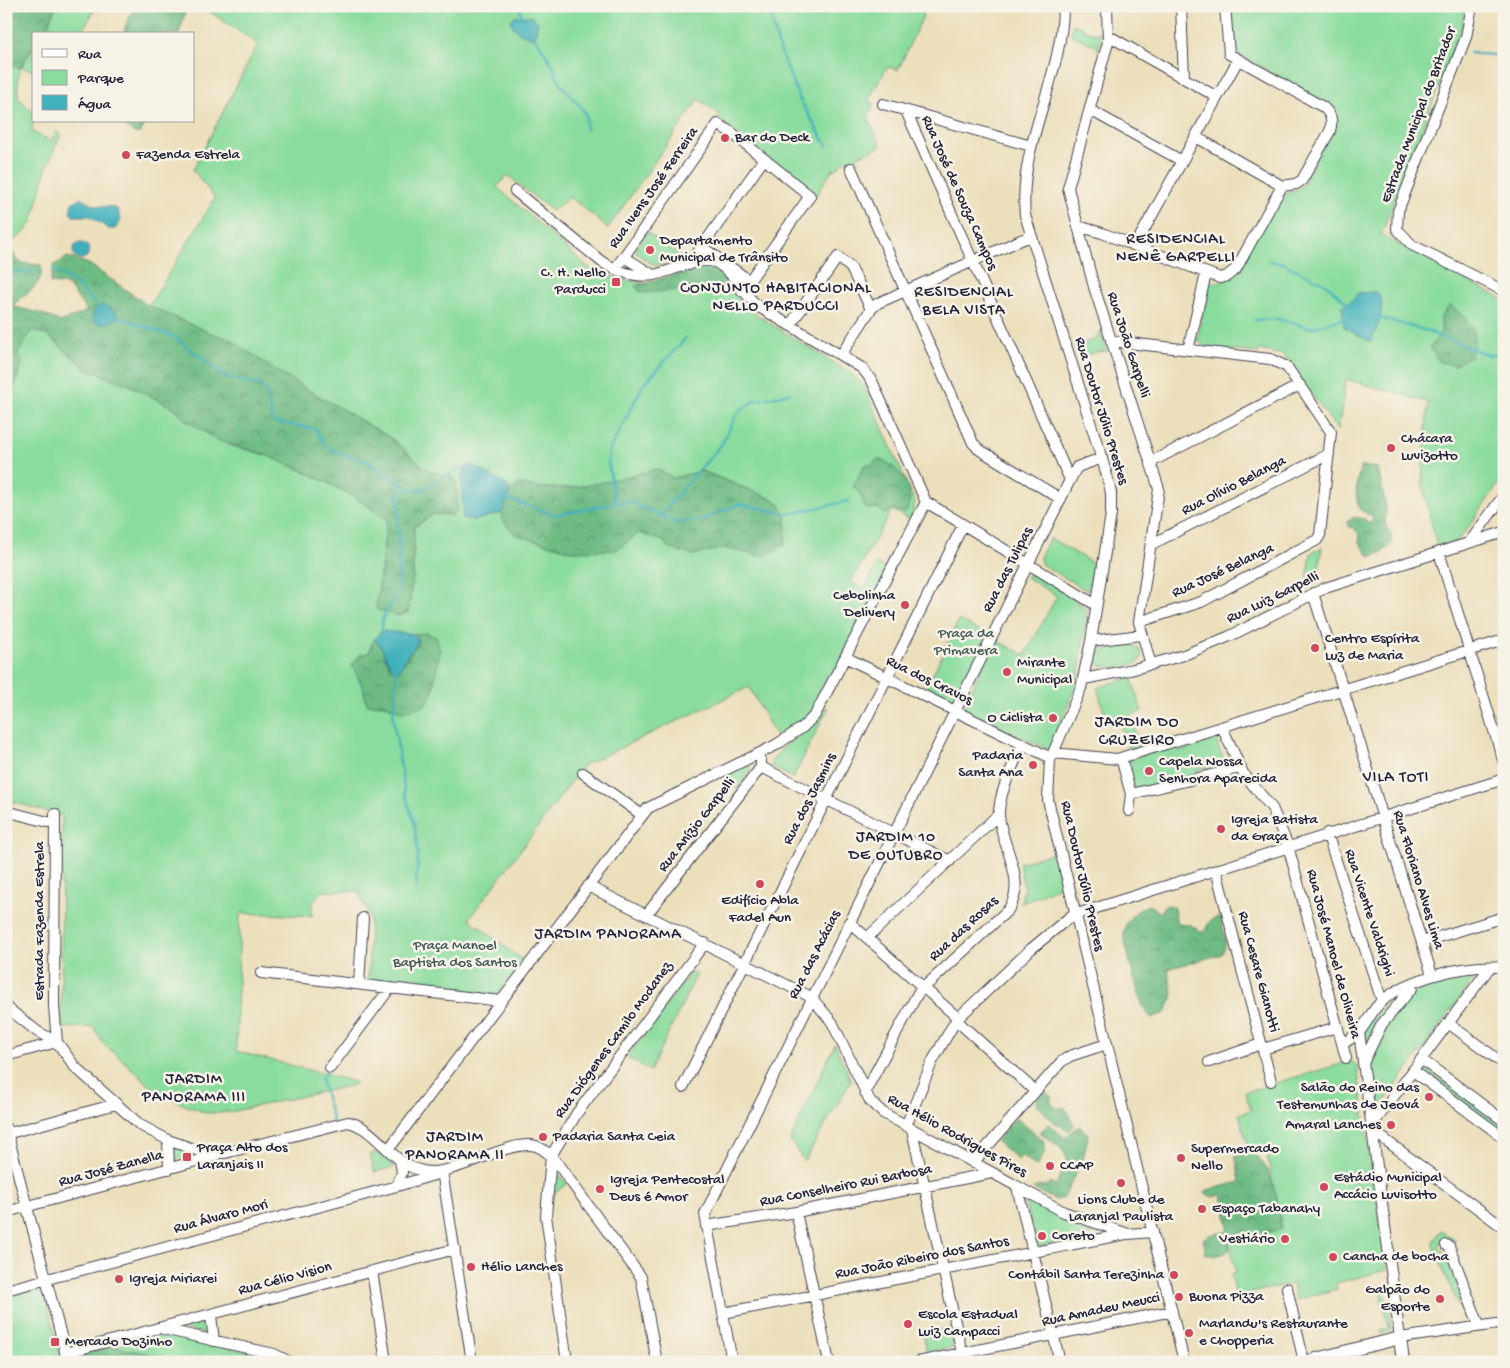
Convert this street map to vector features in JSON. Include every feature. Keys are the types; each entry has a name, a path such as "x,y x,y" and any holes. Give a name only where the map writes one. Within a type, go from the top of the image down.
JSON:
{"main road":[{"path":"1304,1362 1400,1338 1403,1362"}],"street":[{"name":"Rua Doutor Júlio Prestes","path":"1063,6 1060,43 1031,146 1023,195 1030,236 1109,483 1111,514 1084,679 1052,756 1048,792 1049,808 1184,1362"},
{"name":"Rua João Garpelli","path":"1107,6 1109,36 1068,188 1111,341 1158,482 1160,498 1139,622 1141,635 1151,665"},
{"path":"1181,6 1184,78"},
{"path":"1196,137 1282,186 1296,184 1302,180 1330,131 1331,117 1324,107 1229,54 1225,6"},
{"name":"Estrada Municipal do Britador","path":"1472,6 1466,37 1398,210 1397,229 1412,245 1504,292"},
{"path":"1109,36 1218,97"},
{"path":"1135,246 1238,60"},
{"path":"883,104 1031,146"},
{"path":"1090,110 1182,161"},
{"name":"Rua José de Souza Campos","path":"906,111 1070,480"},
{"name":"Rua Ivens José Ferreira","path":"615,269 718,124 764,159"},
{"path":"689,265 764,159 810,196 742,291"},
{"path":"851,168 975,446 1060,499"},
{"path":"1078,226 1220,278 1236,269 1282,186"},
{"path":"515,191 602,262 615,269 632,274 653,275 702,261 718,264 759,307 862,368 872,381 926,502 1096,605"},
{"path":"841,355 873,307 905,290 1030,236"},
{"path":"702,247 750,281"},
{"path":"624,257 653,275"},
{"path":"790,325 838,258 851,268 873,307"},
{"path":"1188,350 1206,274"},
{"path":"1111,341 1275,360 1287,366 1330,428 1329,454"},
{"path":"1151,462 1300,385"},
{"name":"Rua José Belanga","path":"1139,622 1201,602 1317,540 1320,535 1329,454"},
{"name":"Rua Olívio Belanga","path":"1152,544 1329,454"},
{"path":"1064,466 1077,468 1102,458"},
{"name":"Rua das Tulipas","path":"955,711 1077,468"},
{"path":"1469,543 1504,495"},
{"path":"388,1150 642,815 655,803 796,732 815,715 847,658 926,502"},
{"name":"Rua dos Jasmins","path":"683,1087 963,525"},
{"name":"Rua Luiz Garpelli","path":"1084,679 1151,665 1216,642 1313,593 1504,532"},
{"path":"1439,552 1504,764"},
{"name":"Rua Floriano Alves Lima","path":"1313,593 1432,975"},
{"path":"1090,641 1141,635"},
{"name":"Rua dos Cravos","path":"847,658 1022,744 1052,756 1109,760 1121,758 1504,640"},
{"name":"Rua das Acácias","path":"706,1226 705,1214 811,997 955,711"},
{"name":"Rua José Manoel de Oliveira","path":"1222,727 1240,768 1272,808 1288,846 1344,1052"},
{"name":"Rua das Rosas","path":"865,1092 923,988 1008,910 1014,899 1016,884 999,814 1002,796 1022,744"},
{"path":"763,750 761,767 950,861"},
{"path":"1121,758 1131,794 1129,811"},
{"name":"Rua Anízio Garpelli","path":"647,914 761,767"},
{"path":"1131,794 1240,768"},
{"path":"583,773 642,815"},
{"path":"963,1358 925,1186 909,1128 932,1062 957,1019 1031,949 1075,914 1504,778"},
{"path":"6,811 48,822"},
{"name":"Estrada Fazenda Estrela","path":"55,814 56,1042"},
{"path":"867,938 999,814"},
{"name":"Rua Vicente Valdrighi","path":"1327,833 1382,1001"},
{"name":"Rua Cesare Gianotti","path":"1216,870 1271,1081"},
{"name":"Rua Hélio Rodrigues Pires","path":"588,886 811,997 832,1022 865,1092 878,1110 1056,1208 1128,1234 1153,1232"},
{"path":"1422,942 1504,917"},
{"path":"359,984 363,918"},
{"path":"849,922 1035,1091"},
{"name":"Rua Diógenes Camilo Modanez","path":"551,1156 581,1107 704,943"},
{"path":"1372,1128 1490,967"},
{"path":"1344,1052 1382,1001 1432,975 1490,967 1503,968"},
{"path":"261,973 501,1001"},
{"path":"1362,1064 1370,1044 1388,1015 1418,982"},
{"path":"330,1068 390,988"},
{"path":"6,1007 38,1032 56,1042 72,1065 137,1123 168,1140 202,1152 223,1154"},
{"path":"1448,1023 1504,1064"},
{"path":"1209,1062 1337,1027"},
{"path":"1359,1032 1400,1338 1476,1325 1504,1323"},
{"path":"6,1056 56,1042"},
{"path":"973,1162 1065,1059 1107,1044"},
{"path":"1344,1052 1360,1050"},
{"path":"1421,1059 1504,1121"},
{"path":"1413,1070 1504,1138"},
{"path":"67,1357 7,1132 116,1104"},
{"name":"Rua José Zanella","path":"6,1212 348,1122 360,1127 400,1160 419,1170 442,1171"},
{"path":"1372,1128 1504,1228"},
{"path":"168,1140 169,1169"},
{"name":"Rua Álvaro Mori","path":"6,1290 431,1177 442,1171 524,1145 539,1148 551,1156"},
{"path":"551,1156 547,1222 567,1362"},
{"path":"551,1156 641,1277 657,1362"},
{"path":"397,1186 402,1172 400,1160"},
{"path":"442,1171 472,1362"},
{"name":"Rua Conselheiro Rui Barbosa","path":"706,1226 796,1212 992,1173"},
{"path":"1017,1187 1060,1362"},
{"path":"796,1212 829,1362"},
{"path":"1093,1241 1098,1234 1094,1223"},
{"path":"706,1226 732,1362"},
{"name":"Rua João Ribeiro dos Santos","path":"723,1313 1128,1234"},
{"path":"1446,1245 1449,1246 1476,1325"},
{"name":"Rua Célio Vision","path":"67,1357 211,1315 455,1249"},
{"path":"372,1271 386,1362"},
{"path":"1287,1288 1304,1362"},
{"name":"Rua Amadeu Meucci","path":"918,1362 963,1358 1054,1335 1172,1311"},
{"path":"211,1315 214,1341"},
{"path":"162,1329 274,1354 290,1362"}],"green space":[{"path":"6,6 56,6 48,24 56,32 32,32 32,49 21,67 12,67 6,76"},
{"path":"56,6 97,6 81,32 56,32 48,24"},
{"path":"135,6 187,6 180,32 124,32"},
{"name":"Praça Manoel Baptista dos Santos","path":"201,6 921,6 923,16 898,70 887,67 868,101 874,103 868,117 881,146 856,157 858,162 852,159 842,162 837,169 832,170 815,197 718,119 720,115 699,99 608,228 570,197 552,211 507,175 497,187 597,275 646,284 703,267 715,269 750,311 852,374 864,386 915,502 911,520 892,510 851,582 864,589 877,564 888,570 818,704 803,722 777,738 749,687 584,765 469,919 525,962 497,995 368,981 370,917 358,891 323,891 313,901 312,916 240,913 236,1051 355,1082 354,1085 230,1112 207,1113 184,1105 151,1087 105,1046 93,1027 61,1028 62,816 6,800 6,416 22,361 16,355 32,329 49,336 85,368 129,385 176,409 185,419 229,445 266,455 350,494 387,519 386,537 408,613 413,578 414,527 434,514 453,515 451,477 428,471 391,438 276,371 232,340 208,332 149,306 215,198 193,170 258,44","holes":["657,469 673,478 702,471 775,500 762,556 724,548 693,555 664,541 639,533 616,550 502,513 510,491 519,484 554,488 571,487 606,482","374,640 380,643 390,668 440,651 432,694 403,712 386,705 367,704 363,687 352,665 360,655 369,653"]},
{"path":"1232,6 1466,6 1462,26 1381,235 1504,300 1504,476 1457,541 1437,547 1422,482 1428,402 1346,379 1338,431 1284,355 1259,350 1258,353 1207,348 1197,340 1209,284 1225,280 1281,197 1303,185 1334,114 1330,107 1237,53 1232,46"},
{"path":"1073,24 1095,34 1101,32 1099,52 1096,46 1071,35"},
{"path":"32,48 32,70 21,67"},
{"path":"12,67 21,67 18,78 18,98 32,113 32,122 34,122 31,131 51,141 56,132 61,134 46,169 33,220 26,231 6,247 6,76"},
{"path":"119,122 146,122 140,133 134,133"},
{"path":"647,232 683,258 656,266 637,254 636,249"},
{"path":"8,246 20,263 41,265 40,279 37,284 12,306 42,314 61,322 87,311 68,285 50,283 54,265 68,257 89,264 149,306 208,332 232,340 276,371 391,438 428,471 456,480 458,510 453,515 433,514 414,527 413,578 408,613 398,616 376,609 387,519 350,494 310,474 266,455 217,440 184,419 176,409 129,385 85,368 49,336 32,330 17,355 22,361 6,416"},
{"path":"703,267 715,269 726,282 722,286 646,293 639,291 635,286"},
{"path":"1450,305 1468,321 1474,332 1474,346 1471,356 1455,365 1440,362 1430,348 1441,332 1441,317"},
{"path":"1100,332 1107,352 1100,351 1079,357 1075,346 1096,339"},
{"path":"878,459 893,467 905,480 910,496 909,505 905,513 892,509 885,514 878,508 866,509 860,494 853,487 864,465 871,465"},
{"path":"1362,466 1378,468 1386,507 1385,524 1392,537 1392,543 1383,552 1370,557 1359,542 1360,535 1354,528 1349,527 1347,522 1354,517 1365,519 1367,523 1372,523 1373,517 1359,509 1356,492"},
{"path":"657,469 673,478 702,471 775,500 785,515 785,545 762,556 724,548 693,555 668,548 664,541 639,533 616,550 572,551 516,535 503,521 502,513 510,491 519,484 554,488 571,487 606,482"},
{"path":"1050,538 1094,564 1088,591 1041,564 1040,557"},
{"path":"1322,547 1317,582 1306,588 1311,553"},
{"path":"1033,572 1061,588 1060,590 1087,609 1078,681 1051,746 1047,749 966,712 963,708 995,640 1025,655 1057,596 1026,577"},
{"name":"Praça da Primavera","path":"959,620 988,635 955,699 949,702 925,690"},
{"path":"427,633 437,638 440,651 432,694 425,705 403,712 386,705 367,704 363,687 352,665 360,655 369,653 374,639 380,643 390,668 405,663 418,640 415,634"},
{"path":"1130,643 1140,650 1142,657 1139,662 1112,668 1097,663 1096,657 1101,651"},
{"path":"1131,677 1142,711 1130,715 1140,746 1129,750 1119,718 1107,722 1097,688"},
{"path":"826,707 828,708 793,778 773,768 771,762 777,754 814,722"},
{"path":"1504,709 1504,744 1494,712"},
{"path":"1216,734 1220,737 1217,744 1224,761 1226,762 1228,757 1230,760 1226,768 1219,764 1196,770 1200,774 1134,789 1127,764 1129,760 1173,746 1180,751 1213,740"},
{"path":"745,764 750,767 751,771 737,789 719,776"},
{"path":"1053,853 1062,885 1020,904 1024,889 1019,863"},
{"path":"1149,905 1161,913 1163,907 1169,905 1174,908 1177,924 1191,925 1203,933 1211,920 1220,917 1225,940 1222,954 1168,969 1173,996 1165,1013 1152,1018 1142,1004 1124,938 1125,928 1132,916 1140,909"},
{"path":"692,971 697,974 650,1071 627,1057"},
{"path":"1474,974 1475,977 1378,1110 1374,1111 1367,1076 1367,1063 1381,1032 1390,1018 1413,994 1426,985 1457,975"},
{"path":"1394,999 1368,1040 1364,1040 1366,1029 1370,1023"},
{"path":"835,1044 851,1081 804,1161 790,1140"},
{"name":"Estádio Municipal Accácio Luvisotto","path":"1351,1061 1357,1066 1387,1270 1336,1283 1337,1289 1296,1300 1292,1284 1236,1296 1231,1274 1236,1272 1229,1242 1282,1228 1265,1146 1249,1149 1239,1114 1251,1110 1245,1092"},
{"path":"1424,1067 1504,1125 1504,1133 1422,1071"},
{"path":"1044,1091 1051,1096 1051,1102 1057,1109 1064,1107 1068,1112 1074,1126 1069,1131 1054,1122 1036,1104 1036,1100"},
{"path":"1016,1118 1045,1142 1043,1145 1046,1150 1037,1167 1022,1156 1018,1160 996,1141"},
{"path":"1049,1124 1065,1138 1079,1126 1088,1134 1082,1159 1064,1198 1056,1200 1033,1189 1050,1183 1056,1185 1067,1158 1062,1149 1040,1132"},
{"path":"174,1147 196,1154 174,1160"},
{"path":"1244,1150 1262,1162 1268,1172 1276,1195 1282,1229 1229,1242 1230,1249 1222,1254 1206,1254 1203,1239 1209,1235 1226,1232 1228,1226 1222,1194 1212,1197 1205,1193 1207,1190 1240,1182 1235,1152"},
{"path":"379,1152 395,1167 374,1172 370,1154"},
{"path":"556,1171 567,1184 551,1196 554,1172"},
{"path":"1027,1199 1056,1214 1091,1226 1094,1234 1038,1247 1025,1203"},
{"path":"1441,1230 1455,1240 1453,1243 1449,1238 1444,1238 1439,1247 1446,1254 1468,1312 1468,1316 1464,1319 1432,1243"},
{"path":"1378,1285 1386,1300 1391,1320 1390,1331 1383,1334 1380,1330 1389,1328"},
{"path":"31,1289 39,1290 46,1298 62,1362 6,1361 6,1296"},
{"path":"204,1322 206,1322 207,1334 180,1328"},
{"path":"950,1328 954,1347 927,1353 923,1333"},
{"path":"165,1334 272,1357 283,1362 189,1362 113,1347"},
{"path":"113,1347 189,1362 81,1362 85,1353"}],"water":[{"path":"515,16 532,16 538,22 535,38 520,33 514,28 511,20"},
{"path":"81,198 96,206 113,207 118,210 121,221 115,229 109,229 89,216 73,216 70,212 72,203"},
{"path":"78,243 84,243 89,248 87,257 78,259 73,254 73,248"},
{"path":"1358,293 1378,293 1380,298 1381,310 1376,330 1371,341 1368,341 1344,327 1342,306 1349,303"},
{"path":"102,305 112,309 119,317 104,324 94,322 94,311"},
{"path":"467,465 473,465 508,486 508,499 502,513 476,520 463,519 462,475"},
{"path":"381,631 415,634 418,640 398,673 390,666 381,647 374,639"}],"waterway":[{"path":"519,6 522,17"},
{"path":"768,6 779,48 800,100 827,146"},
{"path":"534,36 551,62 561,85 586,115 586,129"},
{"path":"1470,53 1504,56"},
{"path":"1269,261 1283,263 1326,284 1349,305"},
{"path":"53,269 80,287 99,308"},
{"path":"6,274 37,270"},
{"path":"118,317 175,337 227,378 257,384 266,391 273,422 316,429 324,444 334,451 368,462 410,489 422,490 460,468 468,469"},
{"path":"1377,317 1427,331 1488,355 1504,355"},
{"path":"1255,320 1278,319 1311,328 1346,318"},
{"path":"615,503 608,461 609,451 643,385 686,338"},
{"path":"659,517 721,445 738,412 754,401 790,393"},
{"path":"382,633 382,620 399,591 398,482"},
{"path":"506,498 555,515 628,501 678,523 704,519 740,504 789,514 849,501"},
{"path":"397,671 393,717 405,794 414,822 418,854 416,889"},
{"path":"329,1069 321,1079 333,1122"}],"place":[{"name":"Bar do Deck","path":"725,138"},
{"name":"Fazenda Estrela","path":"126,155"},
{"name":"Departamento Municipal de Trânsito","path":"650,250"},
{"name":"C. H. Nello Parducci","path":"616,282"},
{"name":"Chácara Luvizotto","path":"1391,448"},
{"name":"Cebolinha Delivery","path":"905,605"},
{"name":"Centro Espírita Luz de Maria","path":"1315,648"},
{"name":"Mirante Municipal","path":"1007,672"},
{"name":"O Ciclista","path":"1053,718"},
{"name":"Padaria Santa Ana","path":"1033,765"},
{"name":"Capela Nossa Senhora Aparecida","path":"1149,771"},
{"name":"Igreja Batista da Graça","path":"1221,829"},
{"name":"Edifício Abla Fadel Aun","path":"760,884"},
{"name":"Salão do Reino das Testemunhas de Jeová","path":"1429,1097"},
{"name":"Amaral Lanches","path":"1391,1125"},
{"name":"Padaria Santa Ceia","path":"543,1137"},
{"name":"Praça Alto dos Laranjais II","path":"187,1157"},
{"name":"Supermercado Nello","path":"1181,1158"},
{"name":"CCAP","path":"1050,1166"},
{"name":"Lions Clube de Laranjal Paulista","path":"1121,1183"},
{"name":"Estádio Municipal Accácio Luvisotto","path":"1324,1187"},
{"name":"Igreja Pentecostal Deus é Amor","path":"600,1189"},
{"name":"Espaço Tabanahy","path":"1202,1209"},
{"name":"Coreto","path":"1042,1236"},
{"name":"Vestiário","path":"1285,1239"},
{"name":"Cancha de bocha","path":"1333,1257"},
{"name":"Hélio Lanches","path":"471,1267"},
{"name":"Contábil Santa Terezinha","path":"1174,1275"},
{"name":"Igreja Miriarei","path":"119,1279"},
{"name":"Buona Pizza","path":"1179,1297"},
{"name":"Galpão do Esporte","path":"1440,1299"},
{"name":"Escola Estadual Luiz Campacci","path":"908,1324"},
{"name":"Marlandu's Restaurante e Chopperia","path":"1189,1333"},
{"name":"Mercado Dozinho","path":"55,1342"}],"district":[{"name":"RESIDENCIAL NENÊ GARPELLI","path":"1176,249"},
{"name":"CONJUNTO HABITACIONAL NELLO PARDUCCI","path":"776,298"},
{"name":"RESIDENCIAL BELA VISTA","path":"964,302"},
{"name":"JARDIM DO CRUZEIRO","path":"1137,732"},
{"name":"VILA TOTI","path":"1396,778"},
{"name":"JARDIM 10 DE OUTUBRO","path":"896,847"},
{"name":"JARDIM PANORAMA","path":"608,935"},
{"name":"JARDIM PANORAMA III","path":"194,1089"},
{"name":"JARDIM PANORAMA II","path":"455,1147"}]}
